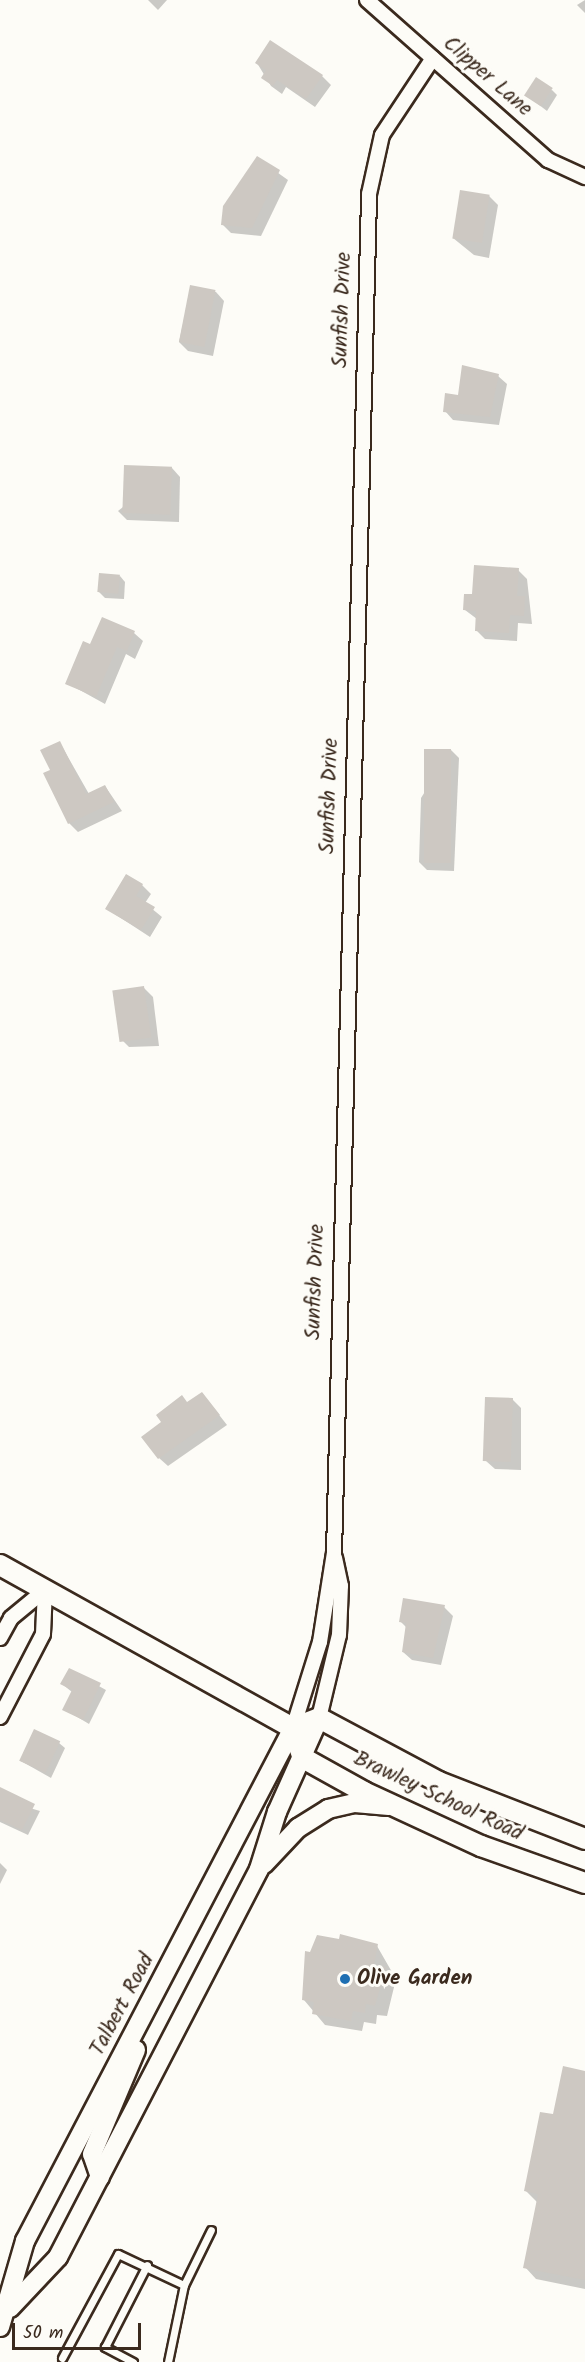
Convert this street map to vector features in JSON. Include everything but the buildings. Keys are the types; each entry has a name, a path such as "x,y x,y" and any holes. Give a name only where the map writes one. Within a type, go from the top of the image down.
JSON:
{"main road":[{"path":"0,1565 293,1728 303,1758"},
{"path":"293,1728 319,1718"},
{"name":"Brawley School Road","path":"319,1718 439,1782 585,1839"},
{"name":"Brawley School Road","path":"303,1758 392,1806 491,1850 585,1883"}],"street":[{"name":"Clipper Lane","path":"367,0 548,160 585,177"},
{"name":"Sunfish Drive","path":"293,1728 320,1642 334,1553 369,194 382,135 433,58"},
{"name":"Sunfish Drive","path":"303,1758 319,1718 339,1635 341,1586 334,1553"},
{"path":"0,1638 11,1618 45,1590"},
{"path":"0,1718 43,1634 45,1590"},
{"name":"Talbert Road","path":"0,2327 10,2308 25,2241 293,1728"},
{"name":"Talbert Road","path":"10,2308 58,2257 259,1869 277,1812 303,1758"},
{"path":"259,1869 318,1814 355,1803 392,1806"},
{"path":"100,2178 92,2154 160,1982"}],"lane":[{"path":"168,2362 184,2285 211,2230"},
{"path":"62,2358 112,2258 123,2253 184,2285"},
{"path":"133,2362 105,2347 147,2265"}],"place":[{"name":"Olive Garden","path":"345,1979"}]}
